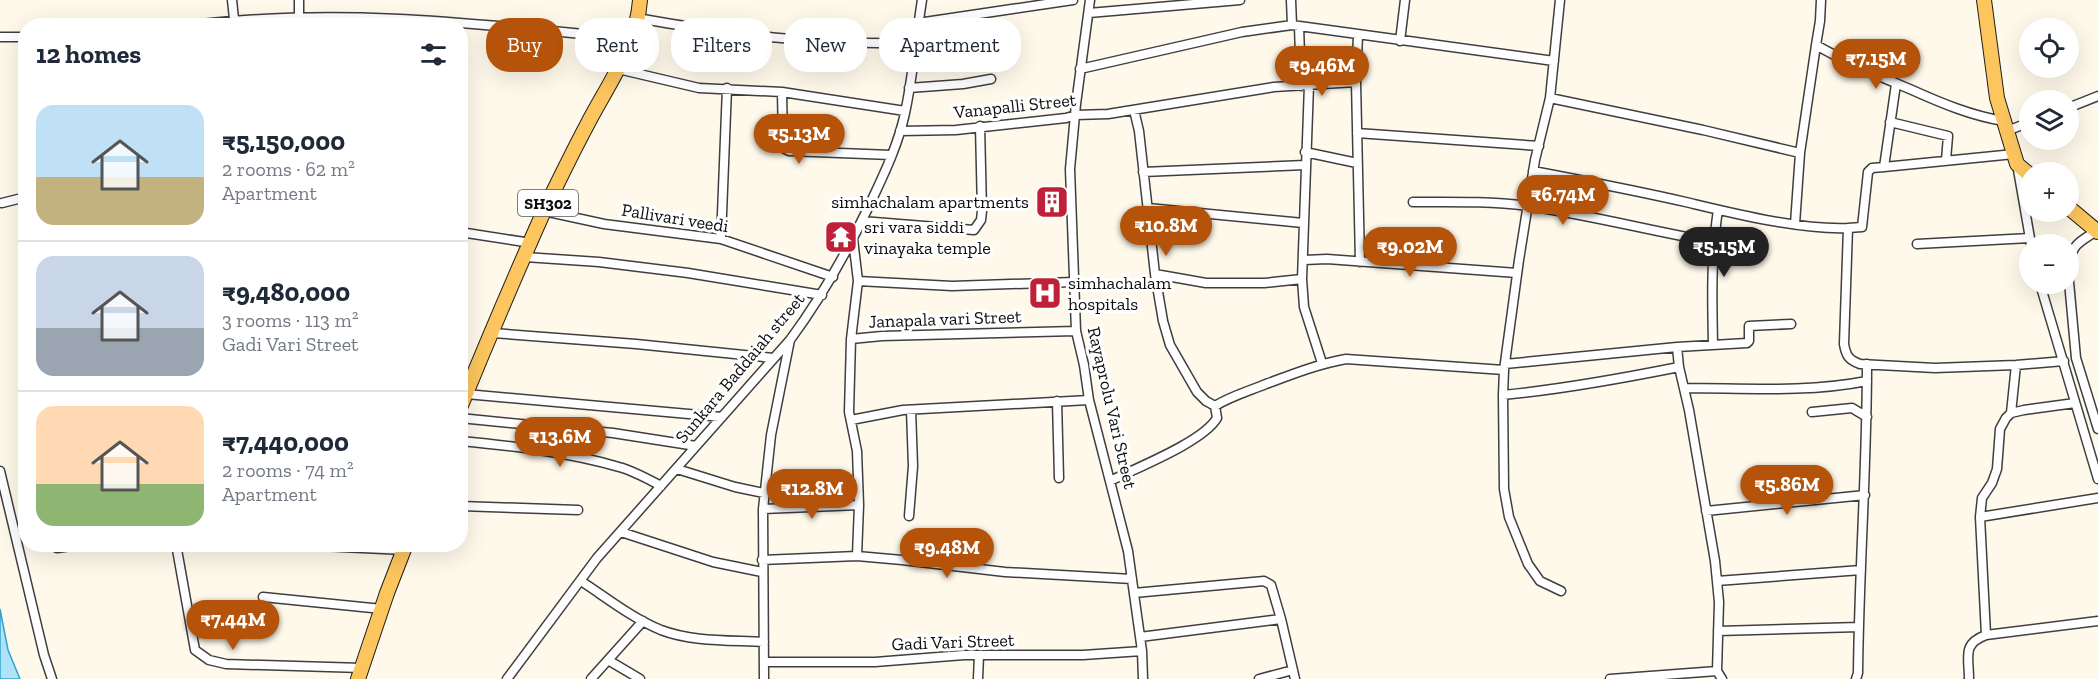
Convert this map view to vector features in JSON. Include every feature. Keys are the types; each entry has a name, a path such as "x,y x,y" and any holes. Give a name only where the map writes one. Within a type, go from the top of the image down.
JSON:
{"main road":[{"name":"SH302","path":"637,18 639,0"},
{"path":"1983,0 1996,98 2015,159 2019,163"},
{"name":"SH302","path":"468,389 544,211 616,72"},
{"path":"2079,216 2098,231"},
{"path":"360,674 403,552"}],"street":[{"path":"231,0 234,18"},
{"path":"299,0 299,18"},
{"name":"Sunkara Baddaiah street","path":"919,18 922,0"},
{"path":"952,18 1073,0"},
{"name":"Rayaprolu Vari Street","path":"1090,0 1080,69 1071,169 1076,331 1089,400 1128,551 1142,651 1143,679"},
{"path":"1089,13 1240,0"},
{"path":"1291,0 1305,85 1302,279 1304,307 1322,363"},
{"path":"1400,41 1405,0"},
{"path":"1560,0 1550,98 1533,171 1504,367 1503,395 1504,489 1509,517 1528,564 1540,581 1562,591"},
{"path":"1795,224 1800,153 1820,21 1821,0"},
{"path":"659,22 778,38 879,44"},
{"path":"468,23 575,33"},
{"path":"1080,69 1242,32 1295,25 1554,62"},
{"path":"1358,34 1356,82 1360,262"},
{"path":"0,38 18,37"},
{"path":"1816,45 1856,67 1896,84 2005,126 2019,124"},
{"path":"631,72 699,88 782,92 905,111"},
{"name":"Sunkara Baddaiah street","path":"507,679 621,532 790,340 822,295 862,221 891,155 905,111 911,72"},
{"path":"909,88 963,84 990,79"},
{"path":"1215,406 1197,392 1170,345 1163,321 1155,274 1139,131 1134,110 1240,92 1356,82"},
{"path":"1884,167 1896,84"},
{"path":"721,239 727,88"},
{"path":"782,92 785,149 891,155"},
{"path":"2079,104 2098,96"},
{"path":"1550,98 1800,153"},
{"name":"Vanapalli Street","path":"900,131 956,129 1134,110"},
{"path":"1890,122 1948,136 1946,160"},
{"path":"862,221 974,230 981,220 982,211 980,126"},
{"path":"1357,133 1539,146"},
{"path":"1305,152 1357,164"},
{"path":"1533,171 1795,224 1848,228 1862,227 1868,171 1872,168 1946,160 2015,159 2029,234"},
{"path":"1143,171 1305,165"},
{"path":"2,202 18,199"},
{"path":"1413,202 1489,202 1528,206 1626,223 1667,234 1713,242"},
{"path":"1148,208 1303,223"},
{"path":"1713,344 1711,276 1718,210"},
{"name":"Pallivari veedi","path":"544,211 604,224 721,239 833,277"},
{"path":"1848,228 1844,344 1845,353 1850,360 1867,364 1935,368 2016,366 2064,361"},
{"path":"2079,242 2098,231"},
{"path":"468,232 531,243"},
{"path":"853,239 858,281 849,370 851,420 857,451 859,505 857,556"},
{"path":"1917,244 2019,241"},
{"path":"525,256 688,273 822,295"},
{"path":"1304,260 1327,259 1517,273"},
{"path":"1155,274 1206,283 1264,283 1302,279"},
{"path":"858,281 952,286 1074,282"},
{"path":"2043,294 2098,479"},
{"path":"2070,294 2076,358 2098,429"},
{"path":"1215,406 1227,399 1322,363 1346,359 1504,367 1677,347 1747,343 1749,326 1791,324"},
{"name":"Janapala vari Street","path":"851,339 1076,331"},
{"path":"493,333 773,358"},
{"path":"764,679 762,560 764,493 771,435 790,340"},
{"path":"1677,347 1717,581 1717,670 1722,679"},
{"path":"1856,679 1865,495 1867,364"},
{"path":"2012,413 2016,366"},
{"path":"1503,395 1604,383 1679,367"},
{"path":"1684,388 1797,389 1867,381"},
{"path":"468,394 722,417"},
{"path":"851,420 911,410 1089,400"},
{"path":"1057,401 1059,478"},
{"path":"1986,635 1980,517 1983,498 1997,469 2000,429 2012,413 2075,403"},
{"path":"1110,481 1182,446 1210,428 1216,418 1215,406"},
{"path":"1812,412 1851,408 1867,417"},
{"path":"909,516 913,466 911,410"},
{"path":"468,419 613,433 696,446"},
{"path":"468,442 510,445 594,461 621,468 662,486"},
{"path":"676,469 735,487 764,493"},
{"path":"0,471 18,546"},
{"path":"1706,511 1865,495"},
{"path":"1980,517 2098,498"},
{"path":"763,509 859,505"},
{"path":"468,506 578,510"},
{"path":"621,532 713,562 762,572"},
{"path":"19,552 52,679"},
{"path":"177,552 195,650 209,660 226,664 360,674"},
{"path":"762,560 857,556 1005,573 1132,579"},
{"path":"1717,581 1861,570"},
{"path":"581,581 643,621 663,631 696,638 764,642"},
{"path":"1134,593 1264,581 1271,585 1294,674 1259,679"},
{"path":"263,597 382,609"},
{"path":"1140,637 1281,619"},
{"path":"591,679 643,621"},
{"path":"1969,679 1969,648 1974,640 1986,635 2098,621"},
{"path":"1718,631 1858,627"},
{"name":"Gadi Vari Street","path":"764,662 875,662 979,655 1083,655 1142,651"},
{"path":"978,679 979,655"},
{"path":"608,660 640,679"},
{"path":"1610,679 1717,670"}],"water":[{"path":"0,609 8,650 20,679 0,679"}],"place":[{"name":"simhachalam apartments","path":"1052,202"},
{"name":"sri vara siddi vinayaka temple","path":"841,237"},
{"name":"simhachalam hospitals","path":"1045,293"}]}
